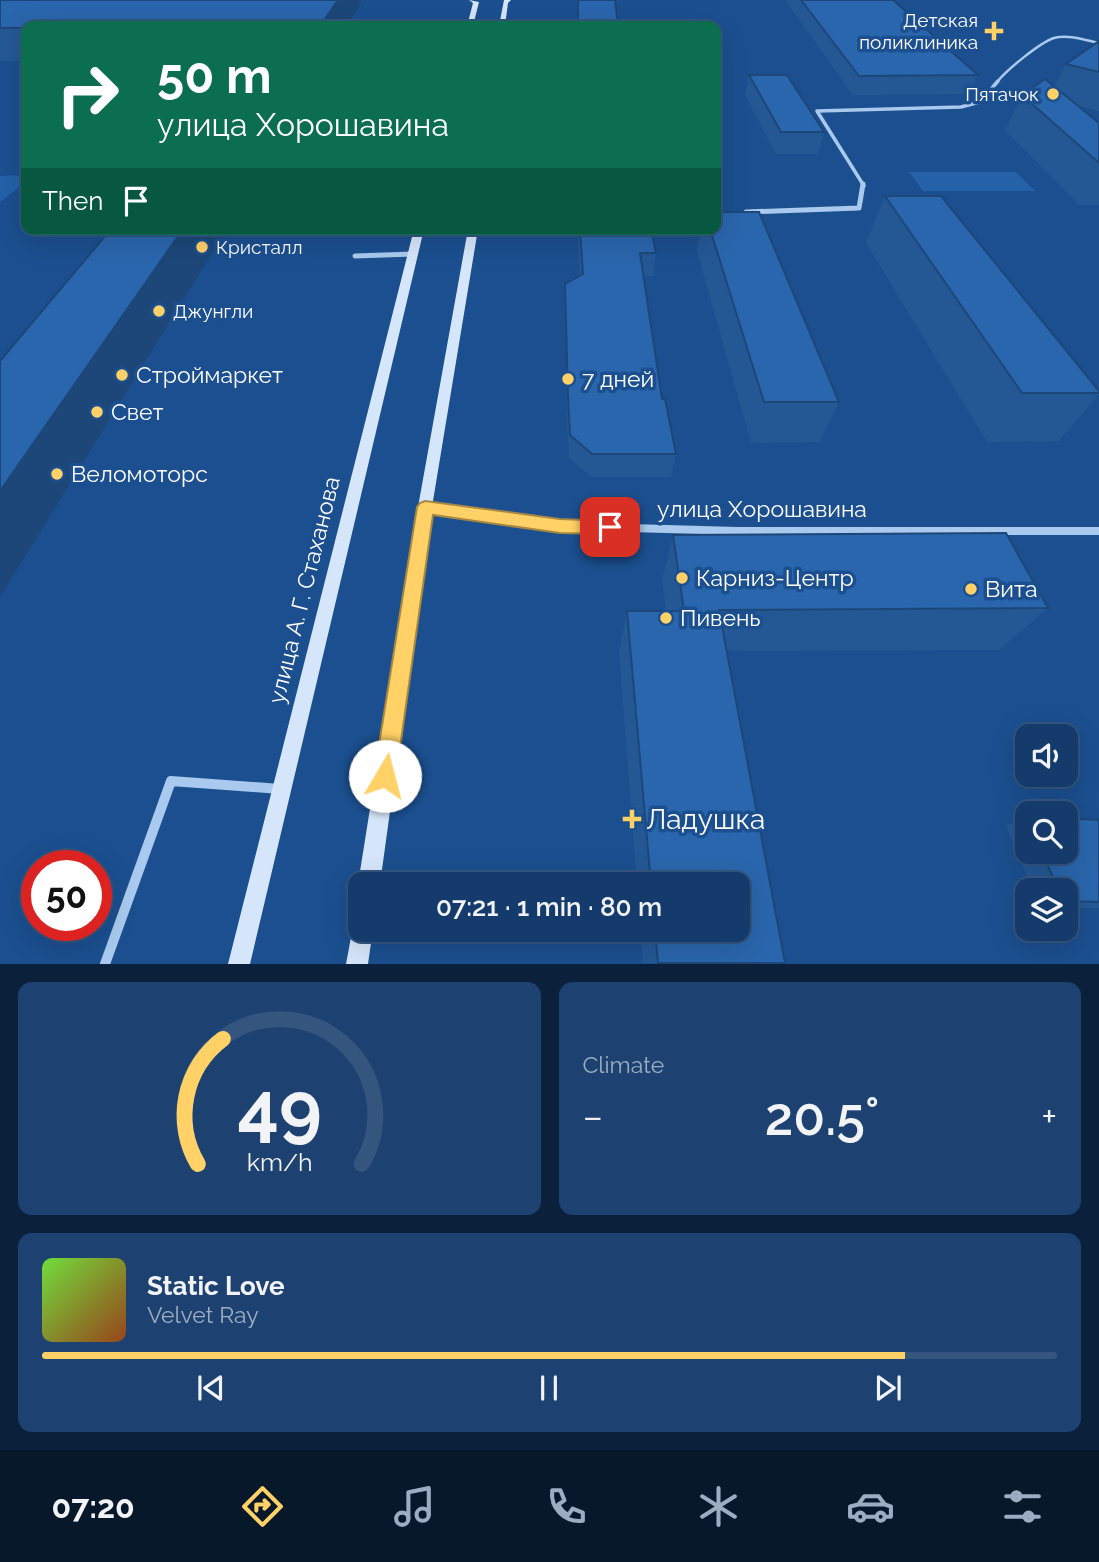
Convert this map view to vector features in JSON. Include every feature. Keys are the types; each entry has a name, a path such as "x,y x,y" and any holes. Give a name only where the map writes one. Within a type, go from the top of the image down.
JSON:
{"main road":[{"path":"471,21 476,2 472,0"},
{"path":"503,21 505,2 508,0"},
{"name":"улица А. Г. Стаханова","path":"239,964 418,235"},
{"path":"371,872 425,507 472,235"},
{"path":"357,964 360,942"}],"street":[{"path":"744,212 859,208 864,186 817,111 961,107 980,102 1009,68 1054,38 1073,37 1099,43"},
{"path":"355,256 413,254"},
{"name":"улица Хорошавина","path":"425,507 560,526 737,531 1099,531"},
{"path":"105,964 170,781 284,789"}],"shaded area":[{"path":"909,172 1016,172 1035,191 923,191"},
{"path":"21,175 21,186 0,202 0,176"}],"building":[{"path":"0,0 338,0 323,21 21,21 21,28 0,28"},
{"path":"578,0 615,0 617,21 578,21"},
{"path":"801,0 893,0 978,75 859,76"},
{"path":"1099,41 1099,72 1066,64"},
{"path":"749,75 787,75 824,132 781,132"},
{"path":"1045,79 1099,123 1099,163 1022,95"},
{"path":"885,196 941,196 1099,393 1022,393"},
{"path":"721,212 759,212 839,402 764,402 712,235 721,235"},
{"path":"106,235 179,235 0,491 0,361"},
{"path":"580,235 652,235 656,253 640,253 662,399 665,399 676,454 592,454 570,435 565,284 583,274"},
{"path":"1006,533 1048,608 719,610 785,963 658,963 656,942 750,942 750,872 650,872 627,611 684,611 673,535"},
{"path":"1078,819 1099,820 1099,902 1078,901 1078,878 1053,878 1047,864 1078,864"}],"place":[{"name":"Детская поликлиника","path":"994,31"},
{"name":"Пятачок","path":"1053,94"},
{"name":"Кристалл","path":"202,247"},
{"name":"Джунгли","path":"159,311"},
{"name":"Строймаркет","path":"122,375"},
{"name":"7 дней","path":"568,379"},
{"name":"Свет","path":"97,412"},
{"name":"Веломоторс","path":"57,474"},
{"name":"Карниз-Центр","path":"682,578"},
{"name":"Вита","path":"971,589"},
{"name":"Пивень","path":"666,618"},
{"name":"Ладушка","path":"632,819"}],"route":[{"path":"385,776 425,507 513,521 610,527"}]}
